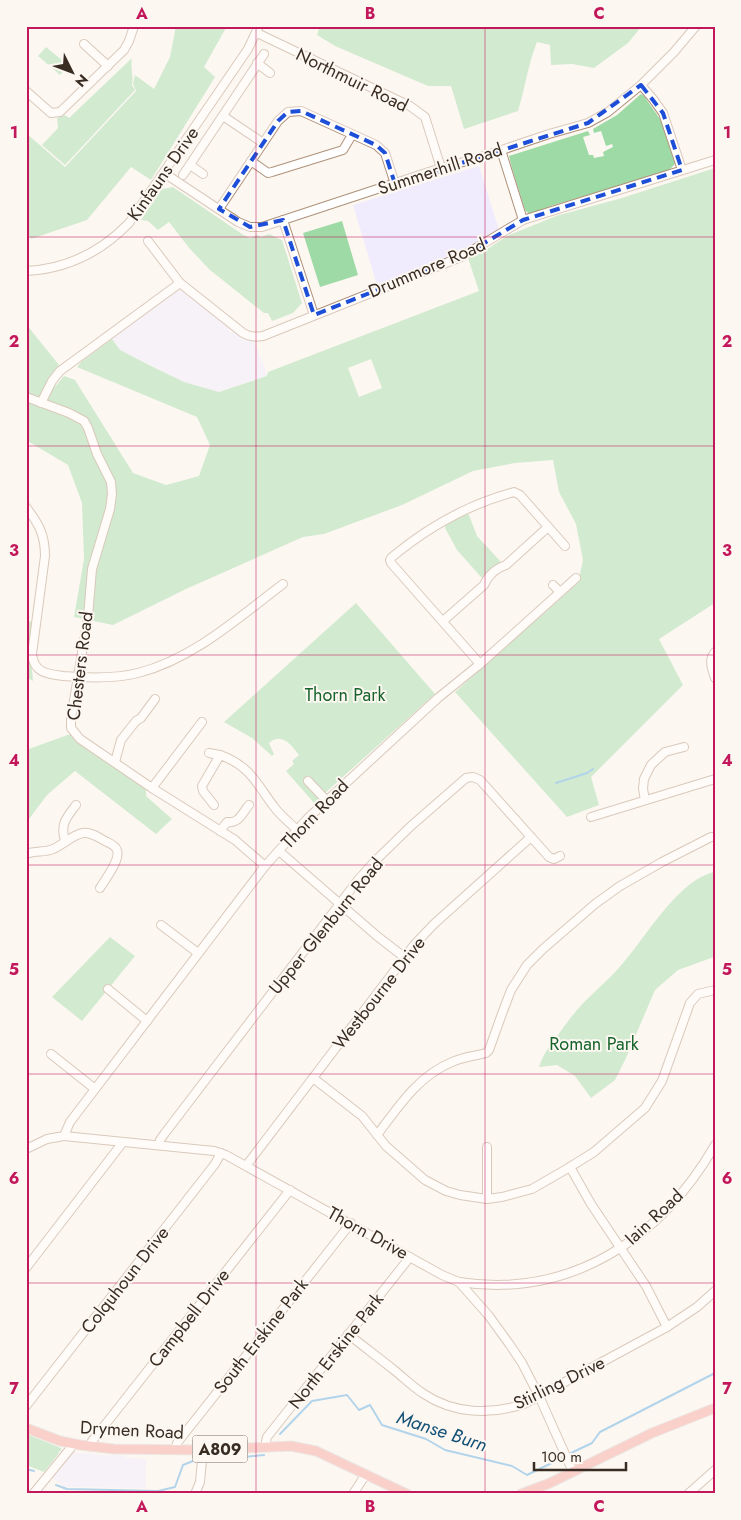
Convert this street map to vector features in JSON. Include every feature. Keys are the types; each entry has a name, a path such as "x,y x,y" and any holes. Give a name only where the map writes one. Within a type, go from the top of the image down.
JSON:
{"main road":[{"path":"521,1494 550,1483 652,1433 715,1408"},
{"name":"Drymen Road","path":"26,1428 60,1441 91,1447 175,1450 202,1457 265,1446 291,1446 316,1451 407,1494"}],"street":[{"path":"26,91 48,111 56,113 63,110 127,45 134,26"},
{"name":"Summerhill Road","path":"164,173 238,222 250,227 262,227 441,168 588,123 608,112 641,85 674,52 696,26"},
{"name":"Northmuir Road","path":"258,30 276,44 410,106 424,117 441,168"},
{"name":"Kinfauns Drive","path":"26,270 54,268 68,264 91,254 121,232 135,216 248,49 258,30"},
{"path":"84,44 108,66"},
{"path":"183,175 264,54"},
{"path":"257,64 270,73"},
{"path":"641,85 654,99 663,113 682,170"},
{"path":"218,209 278,121 288,112 302,111 376,145 384,153 395,184"},
{"path":"223,116 263,143"},
{"path":"251,161 268,172 272,172 343,150 352,135"},
{"path":"501,150 523,220"},
{"name":"Drummore Road","path":"148,241 180,283 243,333 250,336 263,336 461,257 523,220 715,160"},
{"path":"190,164 203,174"},
{"path":"283,220 314,315"},
{"path":"41,402 52,380 60,371 180,283"},
{"name":"Chesters Road","path":"26,397 69,413 84,421 111,482 110,509 92,570 88,617 70,718 71,728 80,739 152,788 235,840 265,866"},
{"path":"480,664 391,563 392,557 415,538 468,508 514,492 520,494 565,546"},
{"path":"26,507 43,534 45,544 33,662 44,673 97,678 138,673 171,661 211,638 283,584"},
{"path":"443,621 484,585 487,578 500,567 506,565 548,527"},
{"name":"Thorn Road","path":"64,1136 70,1122 198,953 265,866 297,830 326,800 450,688 480,664 576,578"},
{"path":"553,585 560,592"},
{"path":"715,652 710,660 715,678"},
{"path":"115,762 121,740 136,721 144,720 155,699"},
{"path":"152,788 202,722"},
{"path":"646,800 643,789 644,779 651,765 665,752 684,747"},
{"path":"209,753 229,758 245,769 258,782 277,811 297,830"},
{"path":"214,805 203,791 202,786 220,756"},
{"name":"Upper Glenburn Road","path":"159,1145 165,1133 375,861 466,778 473,777 480,780 551,859 556,859 560,856"},
{"path":"591,817 715,779"},
{"path":"308,781 326,800"},
{"path":"66,841 63,833 63,824 76,805"},
{"path":"220,831 226,820 233,823 238,820 248,805"},
{"path":"26,854 33,851 50,850 79,834 89,833 115,847 118,854 116,861 100,888"},
{"name":"Westbourne Drive","path":"246,1166 404,957 434,924 531,837"},
{"path":"377,1135 410,1092 427,1076 453,1061 486,1053 489,1050 502,1010 511,990 527,965 543,949 595,904 620,886 662,862 711,837 715,837"},
{"path":"279,851 404,957"},
{"path":"160,925 198,953"},
{"path":"108,990 147,1021"},
{"path":"313,1078 362,1116 386,1146 416,1173 435,1186 460,1195 487,1199 502,1197 532,1189 570,1167 594,1152 645,1108 666,1072 690,1003 698,994 715,990"},
{"path":"51,1054 95,1089"},
{"path":"29,1144 64,1136"},
{"name":"Thorn Drive","path":"64,1136 221,1153 351,1223 442,1275 459,1282 501,1331 522,1363 539,1396 572,1472"},
{"path":"26,1268 123,1142"},
{"name":"Iain Road","path":"459,1282 493,1286 540,1281 573,1272 606,1257 644,1231 670,1207 696,1175 715,1145"},
{"path":"487,1147 487,1199"},
{"name":"Colquhoun Drive","path":"26,1406 215,1164 221,1153"},
{"path":"570,1167 646,1286 667,1327"},
{"name":"Campbell Drive","path":"91,1447 92,1441 97,1434 290,1190"},
{"name":"South Erskine Park","path":"175,1450 177,1443 351,1223"},
{"name":"North Erskine Park","path":"265,1446 267,1437 410,1257"},
{"name":"Stirling Drive","path":"348,1334 423,1394 448,1406 463,1410 490,1412 515,1406 539,1396 667,1327 697,1307 715,1291"},
{"path":"34,1494 74,1444"},
{"path":"196,1494 200,1482 202,1457"},
{"path":"688,1494 715,1470"},
{"path":"353,1494 366,1474"}],"highlighted area":[{"path":"641,85 663,113 682,170 523,220 461,257 314,315 283,220 250,227 219,209 278,121 288,112 301,111 376,145 385,153 395,184 588,123"}],"shaded area":[{"path":"479,166 499,230 459,252 377,285 353,205"},
{"path":"176,291 183,291 190,296 230,328 229,330 232,333 234,331 241,336 240,339 254,341 268,376 218,392 184,382 120,350 112,339"},
{"path":"71,1452 122,1455 146,1459 146,1488 65,1487 50,1476"}],"green space":[{"path":"176,26 227,26 204,67 215,77 151,180 131,167 87,220 31,239 26,229 26,133 65,167 136,91 133,84 135,75 154,89 170,57"},
{"path":"320,26 642,26 628,43 594,68 572,64 551,65 550,45 537,42 518,111 464,129 451,86 428,86 335,46 317,35"},
{"path":"46,47 68,65 60,75 38,56"},
{"path":"132,58 132,85 135,90 65,165 42,145 58,128 57,118 65,115 69,118"},
{"path":"641,94 660,119 675,164 668,171 529,214 525,210 509,156 588,131 590,135 583,137 589,155 593,155 594,158 604,156 603,152 613,147 612,144 606,146 601,131 594,133 593,129 617,115"},
{"path":"715,168 715,603 659,639 683,685 591,777 599,805 567,817 455,692 578,583 583,560 576,524 559,492 553,460 515,463 473,471 402,505 324,534 303,537 186,589 113,625 74,617 84,559 82,503 68,465 26,440 26,324 59,365 51,377 43,401 64,376 75,380 133,473 166,485 199,476 210,445 197,417 77,367 112,339 120,350 151,366 184,382 219,392 267,376 268,372 479,291 468,258 483,252 507,236 556,216 622,198","holes":["371,359 382,388 359,397 348,368"]},
{"path":"173,187 250,238 269,234 282,240 302,303 293,313 272,321 268,313 264,313 210,270 190,249 169,222 158,230 148,221 141,220 162,189"},
{"path":"342,221 358,275 320,287 303,233"},
{"path":"466,513 469,515 477,536 500,561 483,578 457,550 445,528 446,525"},
{"name":"Thorn Park","path":"356,603 435,694 314,803 286,771 294,764 292,761 299,755 286,741 278,739 269,743 274,754 272,756 252,738 224,722"},
{"path":"26,620 35,623 31,660 33,681 26,677"},
{"path":"73,733 146,784 146,796 172,819 156,834 75,771 47,795 26,823 26,750"},
{"name":"Roman Park","path":"715,872 714,957 678,970 655,990 615,1080 591,1098 575,1076 557,1065 539,1067 547,1050 574,1013 617,970 674,899 687,886 701,877"},
{"path":"110,937 135,956 82,1021 52,997"},
{"path":"29,1435 61,1448 61,1451 58,1452 44,1472 26,1465 26,1441"}],"waterway":[{"path":"556,783 587,773 593,769"},
{"name":"Manse Burn","path":"571,1453 592,1443 600,1432 715,1373"},
{"name":"Manse Burn","path":"280,1434 312,1401 347,1395 359,1410 370,1405 382,1425 426,1439 445,1450 512,1466 527,1475 562,1458"},
{"name":"Manse Burn","path":"204,1461 264,1455"},
{"name":"Manse Burn","path":"56,1485 67,1489 158,1491 175,1487 183,1465 193,1461 200,1461"},
{"name":"Manse Burn","path":"26,1469 34,1471"}]}
